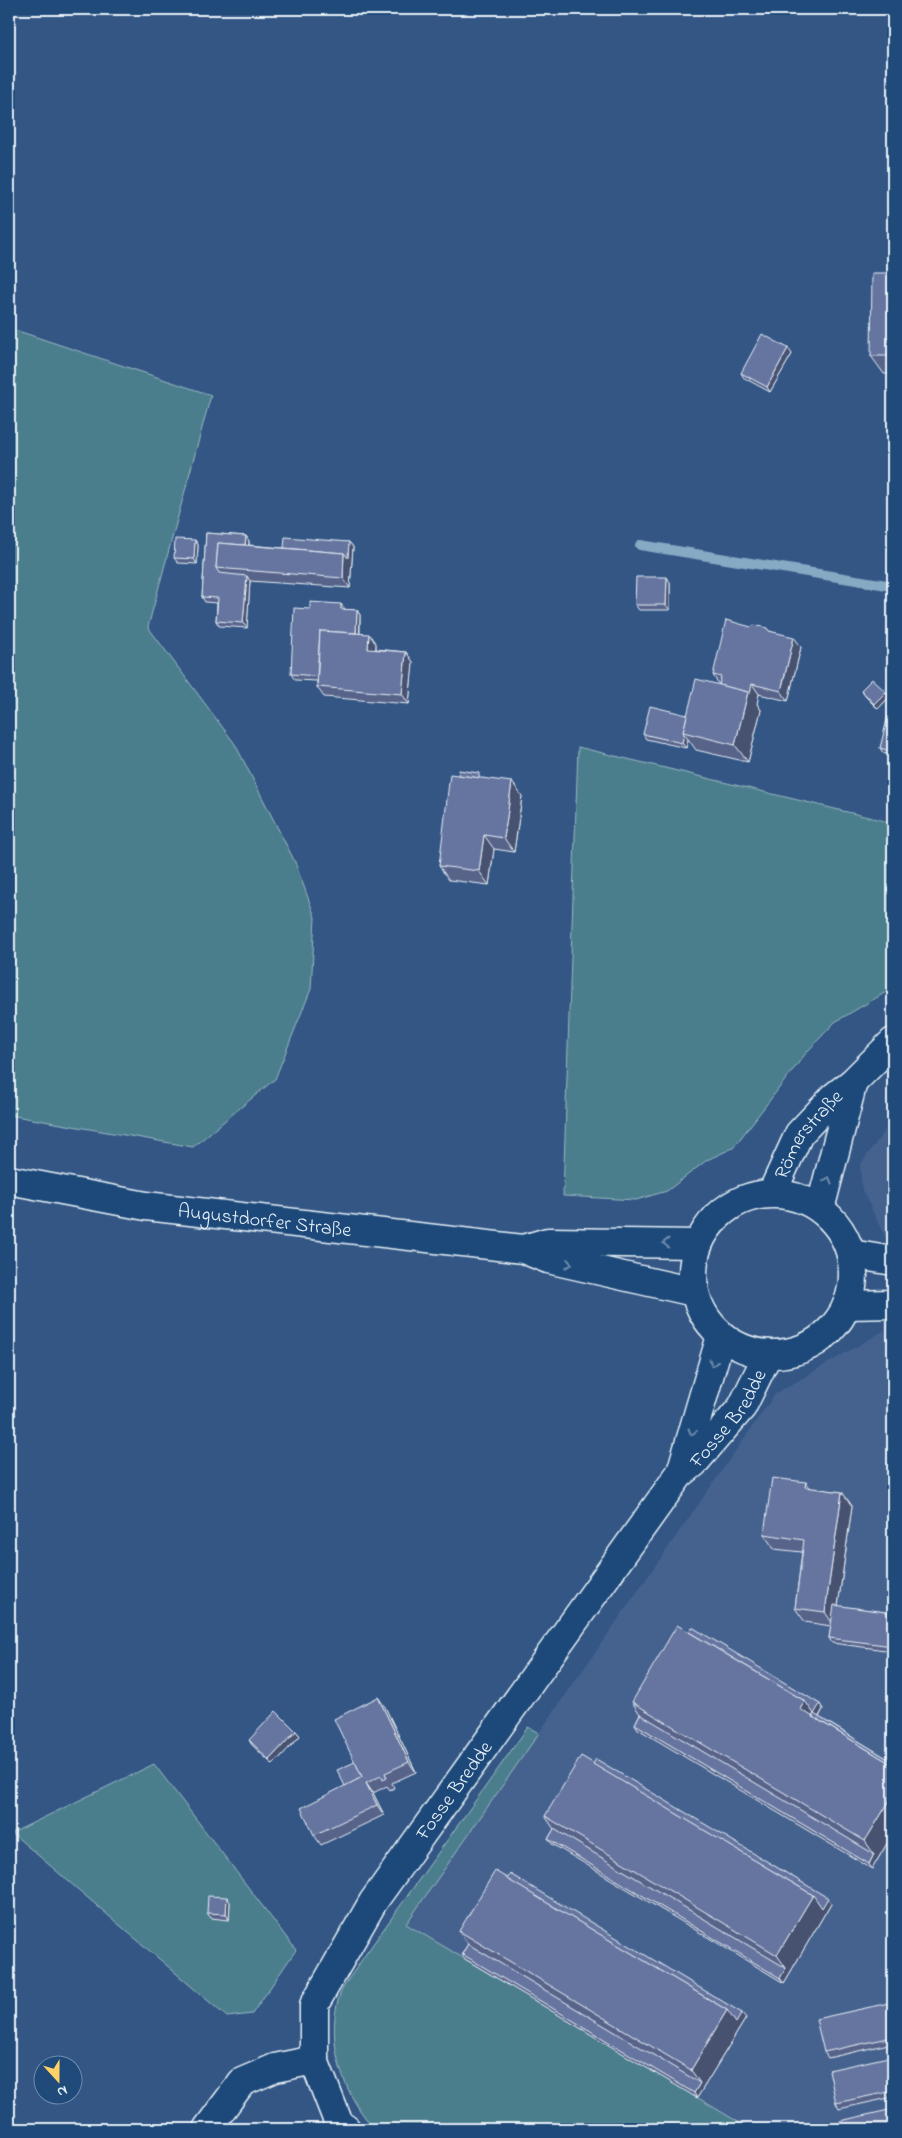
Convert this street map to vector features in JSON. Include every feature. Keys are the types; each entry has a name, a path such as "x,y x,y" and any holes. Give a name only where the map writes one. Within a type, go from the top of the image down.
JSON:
{"street":[{"name":"Römerstraße","path":"772,1193 799,1134 835,1096 853,1082 893,1042"},
{"name":"Römerstraße","path":"820,1209 853,1082"},
{"name":"Augustdorfer Straße","path":"9,1180 146,1206 523,1249 548,1259 694,1292"},
{"path":"772,1193 798,1197 820,1209 840,1229 851,1254 853,1280 847,1305 834,1326 815,1342 793,1352 768,1354 743,1349 721,1336 704,1316 694,1292 692,1268 698,1244 710,1223 728,1207 749,1197 772,1193"},
{"name":"Augustdorfer Straße","path":"523,1249 548,1242 698,1244"},
{"path":"851,1254 893,1261"},
{"path":"847,1305 893,1304"},
{"name":"Fosse Bredde","path":"679,1476 721,1336"},
{"name":"Fosse Bredde","path":"346,2129 339,2124 314,2060 314,2006 373,1902 679,1476 694,1463 742,1407 768,1354"},
{"path":"207,2129 242,2082 275,2068 314,2060"}],"shaded area":[{"path":"893,1119 893,2129 750,2129 406,1924 775,1394 885,1330 889,1245 862,1190 860,1165"}],"green space":[{"path":"9,328 211,395 148,627 235,744 295,862 315,917 311,989 275,1079 193,1147 9,1115"},
{"path":"578,747 893,823 893,988 835,1022 806,1053 733,1148 707,1160 667,1191 636,1200 563,1196"},
{"path":"528,1727 539,1733 406,1924 750,2129 375,2129 354,2101 340,2068 336,2050 335,2014 341,1992 363,1958"},
{"path":"154,1764 296,1950 252,2014 227,2017 12,1833"}],"building":[{"path":"872,273 893,273 893,356 871,356"},
{"path":"762,334 788,348 767,387 741,373"},
{"path":"206,533 246,536 245,545 218,543 216,568 219,573 247,576 243,623 216,621 218,598 202,597"},
{"path":"285,537 349,542 348,558 344,553 284,548"},
{"path":"175,539 195,540 194,559 174,558"},
{"path":"218,543 344,553 343,578 216,568"},
{"path":"636,577 667,577 666,605 635,605"},
{"path":"310,602 341,604 341,609 357,610 356,633 320,631 317,676 291,674 294,608 310,609"},
{"path":"726,620 751,627 754,625 767,628 769,631 794,637 781,691 752,684 750,694 719,685 721,677 713,675"},
{"path":"320,631 369,634 368,649 406,652 402,694 317,687"},
{"path":"696,679 748,692 735,745 683,732"},
{"path":"872,679 886,692 874,704 861,690"},
{"path":"650,706 687,715 682,743 643,734"},
{"path":"889,711 893,712 893,752 880,748"},
{"path":"459,770 479,773 479,778 458,775"},
{"path":"450,774 512,782 504,838 484,835 479,871 439,866"},
{"path":"772,1478 806,1482 805,1487 842,1492 825,1612 795,1608 804,1540 764,1534"},
{"path":"834,1605 893,1613 893,1646 829,1638"},
{"path":"677,1625 805,1701 800,1709 893,1765 893,1795 865,1841 632,1702"},
{"path":"692,1627 820,1704 814,1714 805,1701 689,1632"},
{"path":"378,1697 409,1762 385,1773 387,1778 383,1780 381,1776 366,1783 377,1805 314,1835 301,1808 362,1777 334,1719"},
{"path":"276,1711 296,1731 269,1760 249,1740"},
{"path":"640,1714 874,1854 869,1864 635,1724"},
{"path":"814,1714 893,1762 893,1765 812,1716"},
{"path":"581,1756 813,1895 777,1955 545,1816"},
{"path":"596,1759 828,1898 822,1908 813,1895 593,1764"},
{"path":"355,1762 362,1777 345,1786 337,1770"},
{"path":"554,1829 786,1968 780,1978 548,1839"},
{"path":"495,1871 727,2010 691,2070 459,1931"},
{"path":"510,1874 742,2013 736,2023 727,2010 507,1879"},
{"path":"208,1896 227,1897 226,1914 207,1913"},
{"path":"468,1944 700,2083 694,2093 462,1954"},
{"path":"893,2002 893,2037 824,2052 816,2019"},
{"path":"893,2056 893,2091 836,2103 829,2070"},
{"path":"893,2109 893,2129 842,2129 840,2121"}],"waterway":[{"path":"640,545 893,586"}]}
